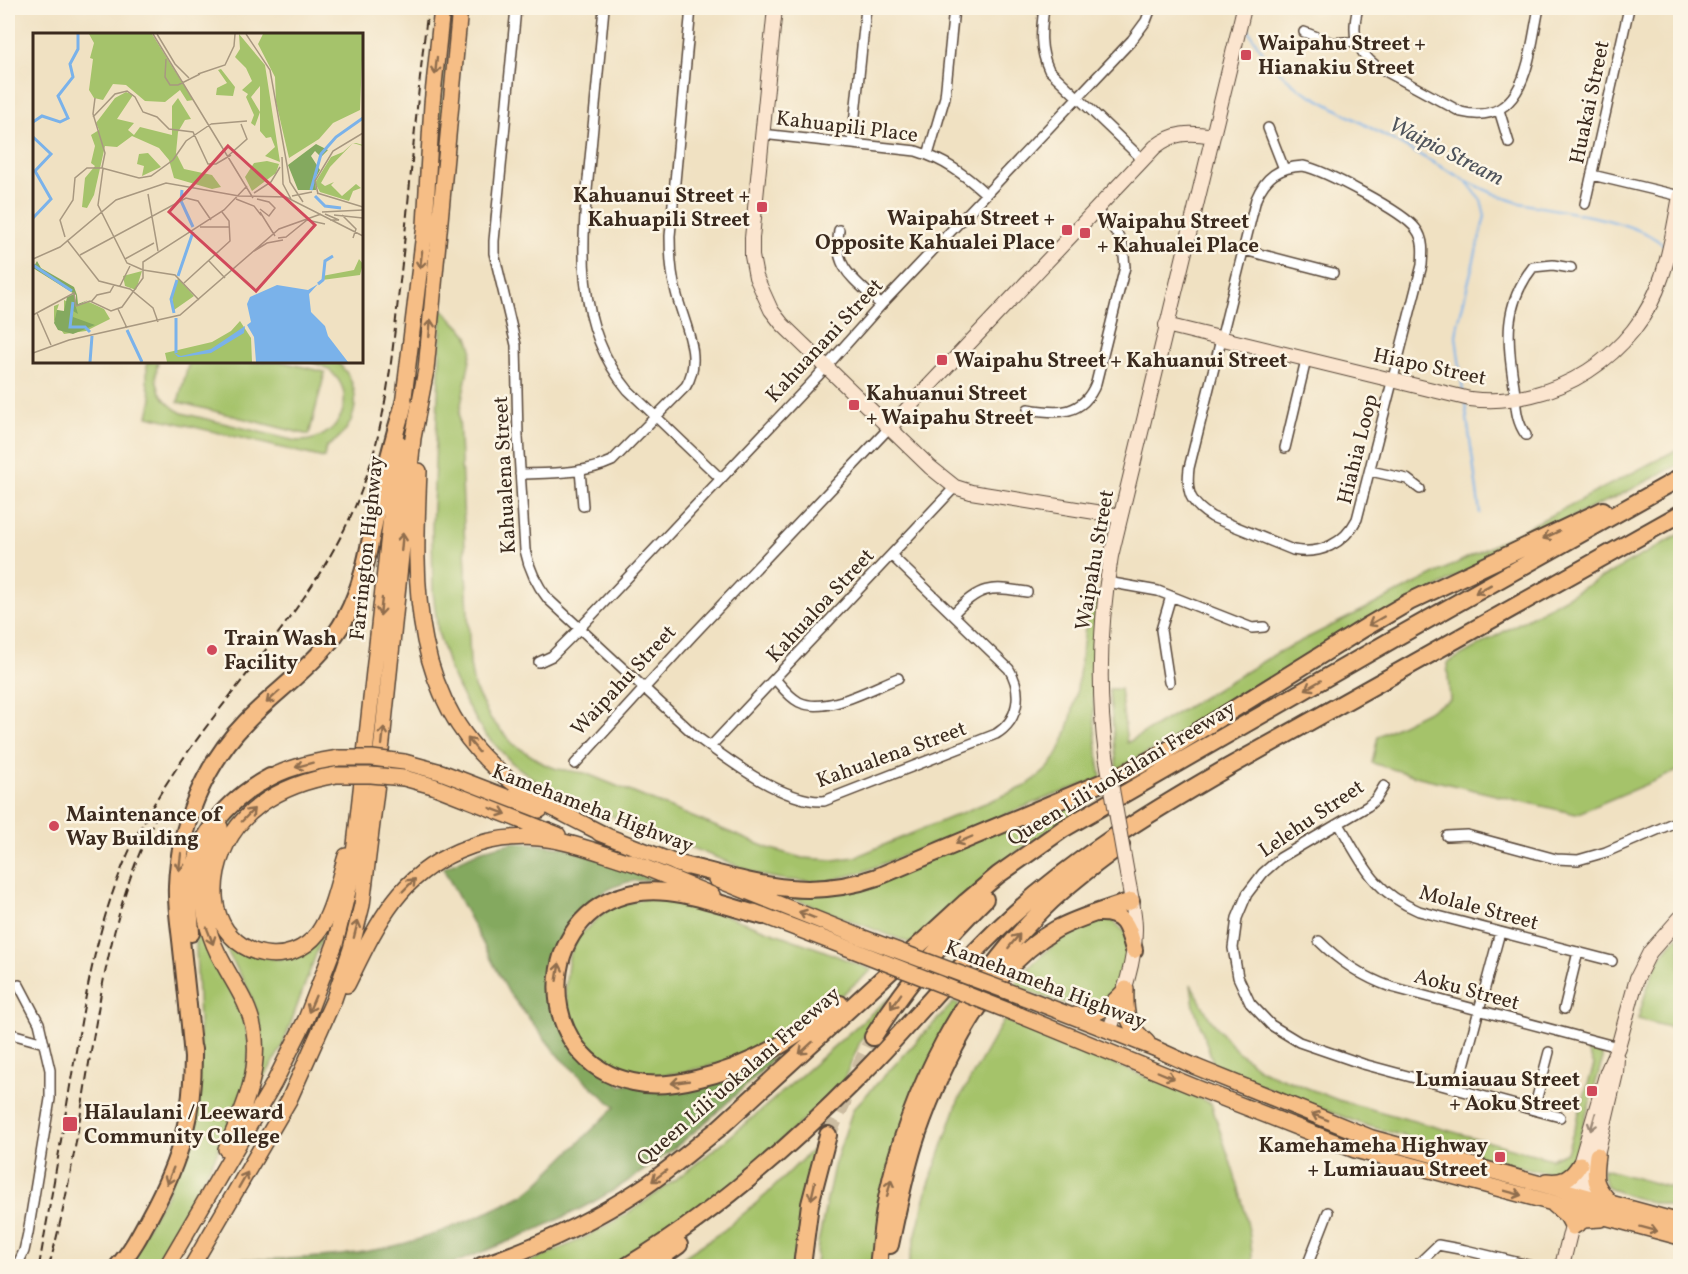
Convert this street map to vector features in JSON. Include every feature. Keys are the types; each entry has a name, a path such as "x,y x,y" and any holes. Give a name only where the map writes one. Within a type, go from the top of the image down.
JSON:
{"highway":[{"path":"193,1058 177,886 182,844 189,820 204,781 231,739 246,722 312,661 336,633 346,617 361,582 389,453 404,403"},
{"path":"676,863 767,886 802,890 838,888 877,877 1127,772 1160,755 1409,602 1680,476"},
{"name":"Queen Liliʻuokalani Freeway","path":"481,1266 520,1253 558,1236 604,1212 642,1188 717,1130 998,875 1063,829 1680,476"},
{"path":"650,1266 718,1218 753,1189 786,1158 1000,927 1031,899 1099,847 1197,785 1680,515"},
{"path":"878,1266 886,1200 910,1120 926,1079 975,991 1022,932 1051,902 1098,862 1143,829 1529,608 1680,515"},
{"path":"118,1266 146,1224 167,1185 178,1157 191,1101 193,1058 189,902 195,862 207,834 219,816 252,787 270,777"},
{"path":"873,1037 920,969 963,920 1016,872 1125,795"},
{"path":"763,916 692,897 657,891 631,893 604,903 587,916 574,932 563,951 559,966 557,1000 562,1021 573,1041 588,1060 598,1067 619,1079 634,1083 677,1083 709,1076 743,1066 788,1042 912,952"},
{"path":"885,1266 917,1136 943,1072 968,1025 1005,974 1037,943 1062,927 1131,901"},
{"path":"1097,913 1112,914 1125,923 1129,928 1134,950"},
{"path":"627,1266 698,1219 770,1162 859,1077"},
{"path":"802,1266 810,1204 828,1135"}],"main road":[{"name":"Farrington Highway","path":"166,1266 292,1050 321,984 335,944 349,887 425,225 432,104 442,8"},
{"name":"Farrington Highway","path":"192,1266 289,1100 334,999 351,949 362,905 382,742 413,438 426,370 460,8"},
{"path":"426,370 420,427 417,524 420,617 427,655 434,677 453,717 493,766 510,781 548,806 607,836"},
{"name":"Kamehameha Highway","path":"166,1266 226,1149 246,1101 252,1081 256,1051 251,1018 207,927 202,885 207,856 222,824 241,800 270,777 301,765 339,758 372,758 404,762 441,772 607,836 676,863 1019,1015 1355,1150 1552,1203 1578,1200 1611,1203 1680,1222"},
{"path":"363,780 347,853 323,924 311,940 293,952 273,956 253,952 236,941 218,915 215,892 216,878 228,839 247,815 267,798 295,785 336,774 404,778 433,786 636,864"},
{"path":"289,1100 325,1035 348,983 384,915 405,888 427,869 468,847 496,840 526,837 562,842 636,864"},
{"name":"Kamehameha Highway","path":"636,864 763,916 1031,1000 1372,1138 1526,1180 1578,1200 1613,1219 1680,1237"},
{"path":"1067,1014 1085,1016 1099,1012 1115,1002 1126,989"},
{"path":"1126,989 1128,1020 1137,1033 1154,1048"},
{"path":"1074,1037 1099,1037 1109,1031 1113,1046 1130,1060"},
{"path":"1597,1155 1595,1181 1599,1191 1611,1203"},
{"path":"1526,1180 1562,1182 1572,1176 1580,1164"},
{"path":"1552,1203 1567,1216 1573,1227 1584,1220 1613,1219"}],"street":[{"name":"Kahualena Street","path":"516,8 494,241 496,265 516,345 520,474 528,565 532,576 548,599 579,629 710,747 767,784 803,800 824,801 996,734 1010,723 1016,708 1017,690 1013,676 1005,664 891,555"},
{"path":"604,8 583,227 586,291 591,317 607,361 628,390 720,478"},
{"path":"520,474 580,470 612,461 692,378 694,364 689,335 675,291 671,268 670,236 691,8"},
{"path":"775,8 752,238 752,256 756,277 771,310 825,367 937,473 956,487 971,492 1120,516"},
{"path":"852,144 866,8"},
{"path":"928,155 945,97 954,8"},
{"path":"1044,8 1041,45 1043,58 1049,70 1076,99 1143,160"},
{"name":"Kahuanani Street","path":"539,662 552,656 579,629 1132,40 1146,21 1151,8"},
{"name":"Waipahu Street","path":"1109,1031 1126,989 1134,950 1135,927 1106,755 1100,696 1101,628 1107,582 1120,516 1244,8"},
{"path":"1358,8 1354,30 1356,41 1366,58 1376,66 1461,112 1473,114 1499,110 1508,104 1520,87 1539,8"},
{"name":"Huakai Street","path":"1585,204 1629,8"},
{"path":"1304,32 1333,43 1356,41"},
{"path":"1499,110 1509,143"},
{"path":"1268,128 1284,169"},
{"name":"Waipahu Street","path":"575,764 1143,160 1164,140 1177,134 1213,136"},
{"name":"Kahuapili Place","path":"762,135 904,149 928,155 962,172 986,194"},
{"name":"Hiahia Loop","path":"1303,166 1319,170 1400,214 1410,222 1420,236 1423,252 1422,265 1361,511 1348,534 1332,546 1312,552 1293,550 1212,517 1196,506 1188,490 1189,468 1244,250 1261,186 1269,177 1284,169 1303,166"},
{"path":"1592,175 1680,196"},
{"name":"Hiapo Street","path":"1166,325 1451,395 1483,400 1515,399 1560,387 1592,370 1632,332 1650,305 1662,277 1680,196"},
{"path":"1028,409 1058,413 1075,408 1088,399 1096,383 1125,267 1123,246 1119,237 1096,210"},
{"path":"839,230 836,246 842,266 881,305"},
{"path":"1244,250 1333,273"},
{"path":"1526,435 1518,425 1508,344 1511,312 1519,288 1533,267 1553,265 1570,268"},
{"path":"1285,448 1306,360"},
{"path":"580,470 583,506"},
{"path":"1370,471 1407,479 1420,489"},
{"name":"Kahualoa Street","path":"710,747 956,487"},
{"path":"1107,582 1147,588 1252,628 1264,627"},
{"path":"953,614 968,598 981,591 998,588 1027,592"},
{"path":"1169,682 1161,630 1171,596"},
{"path":"775,679 792,697 800,702 818,706 842,701 898,678"},
{"name":"Lelehu Street","path":"1384,786 1376,799 1368,806 1280,858 1263,873 1247,894 1237,918 1234,963 1250,1003 1271,1025 1299,1042 1363,1064 1560,1117"},
{"path":"1447,836 1467,835 1556,859 1578,860 1606,852 1680,820"},
{"name":"Molale Street","path":"1339,824 1373,878 1392,898 1419,911 1612,961"},
{"path":"1578,1200 1597,1155 1616,1073 1618,1047 1630,999 1642,966 1650,952 1680,918"},
{"path":"1458,1088 1500,932"},
{"name":"Aoku Street","path":"1319,941 1344,964 1374,981 1478,1011 1618,1047"},
{"path":"1564,1009 1578,952"},
{"path":"17,1266 24,1251 28,1233 50,1100 50,1070 39,1023 19,985"},
{"path":"8,1033 44,1043"},
{"path":"1562,1266 1578,1200 1580,1164 1607,1072 1618,1047"},
{"path":"1534,1109 1549,1052"},
{"path":"1306,1266 1328,1212"},
{"path":"1416,1266 1438,1245 1532,1266"}],"green space":[{"path":"447,8 451,8 441,140 383,719 379,719"},
{"path":"442,309 467,334 472,349 459,415 470,664 474,687 490,718 513,744 544,764 557,769 585,773 768,848 802,858 834,860 855,857 1024,787 1049,767 1059,752 1072,714 1080,672 1087,612 1091,600 1098,597 1093,688 1095,732 1101,778 860,873 823,882 786,880 760,875 550,791 512,763 484,733 450,671 438,632 433,592 432,528"},
{"path":"147,363 158,363 156,378 160,392 169,404 182,413 296,441 314,439 329,431 338,420 344,407 344,393 339,380 328,369 313,363 338,363 352,384 355,408 346,430 326,447 324,458 148,416 152,399 147,382"},
{"path":"189,363 287,363 325,372 309,435 178,402"},
{"path":"1680,448 1680,464 1510,546 1117,770 1109,689 1120,689 1127,743 1277,653 1517,533"},
{"path":"1680,534 1680,770 1576,814 1419,777 1372,763 1378,736 1450,700 1447,663"},
{"path":"1102,788 1103,794 1019,850 912,944 779,893 821,894"},
{"path":"262,791 230,828 220,846 213,873 212,892 217,919 228,937 237,945 259,956 271,958 295,956 306,951 323,935 282,1047 255,1094 261,1056 260,1027 251,996 215,923 211,890 212,873 215,856 220,841 238,813"},
{"path":"515,842 564,847 656,880 638,880 615,886 591,901 563,934 554,960 553,1011 621,1086 775,1057 698,1128 636,1176 595,1201 555,1221 452,1264 444,1266 206,1266 211,1259 296,1259 359,1253 416,1240 454,1226 525,1194 615,1107 560,1058 509,993 443,868 482,850"},
{"path":"650,897 693,904 872,970 804,1025 736,1060 678,1073 658,1075 628,1071 609,1063 581,1038 569,1012 565,989 569,956 579,936 609,908"},
{"path":"1103,919 1111,919 1128,935 1126,971 1114,999 1083,1009 1040,996 1015,985 1033,963 1054,945 1077,930"},
{"path":"198,920 209,950 241,1010 249,1051 245,1084 215,1157 154,1266 123,1266 168,1193 200,1047 195,923"},
{"path":"1680,935 1680,1030 1638,1019 1648,984 1658,963 1671,943"},
{"path":"1191,984 1210,1019 1236,1050 1261,1070 1338,1100 1551,1159 1567,1152 1594,1065 1587,1050 1602,1055 1602,1062 1572,1163 1569,1168 1558,1175 1494,1161 1365,1125 1215,1068 1194,1007"},
{"path":"890,997 860,1042 841,1086 731,1186 614,1266 519,1266 609,1225 671,1183 767,1105"},
{"path":"954,1002 959,1004 873,1266 816,1266 818,1243 834,1166 853,1109"},
{"path":"1004,1020 1211,1103 1244,1206 1252,1266 908,1266 927,1190 958,1101"},
{"path":"820,1142 798,1266 670,1266 723,1231 767,1194"},
{"path":"1603,1169 1680,1190 1680,1209 1640,1199 1610,1188 1603,1178"}],"waterway":[{"name":"Waipio Stream","path":"1246,24 1268,60 1300,89 1465,180 1520,203 1616,222 1651,236 1665,246"},
{"path":"1463,392 1456,336 1485,216 1481,200 1467,182"},
{"name":"Waipio Stream","path":"1674,254 1680,260"},
{"path":"1465,403 1480,513"}],"tunnel":[{"path":"828,1135 873,1037"}],"railway":[{"path":"39,1266 89,983 114,888 141,827 167,783 195,742 288,621 316,579 341,535 370,465 391,366 428,8"},
{"path":"49,1266 69,1182 109,954 133,871 156,817"}],"place":[{"name":"Waipahu Street + Hianakiu Street","path":"1246,55"},
{"name":"Kahuanui Street + Kahuapili Street","path":"762,207"},
{"name":"Waipahu Street + Opposite Kahualei Place","path":"1067,230"},
{"name":"Waipahu Street + Kahualei Place","path":"1085,233"},
{"name":"Waipahu Street + Kahuanui Street","path":"942,360"},
{"name":"Kahuanui Street + Waipahu Street","path":"854,405"},
{"name":"Train Wash Facility","path":"212,650"},
{"name":"Maintenance of Way Building","path":"54,826"},
{"name":"Lumiauau Street + Aoku Street","path":"1592,1091"},
{"name":"Hālaulani / Leeward Community College","path":"70,1124"},
{"name":"Kamehameha Highway + Lumiauau Street","path":"1500,1157"}]}
